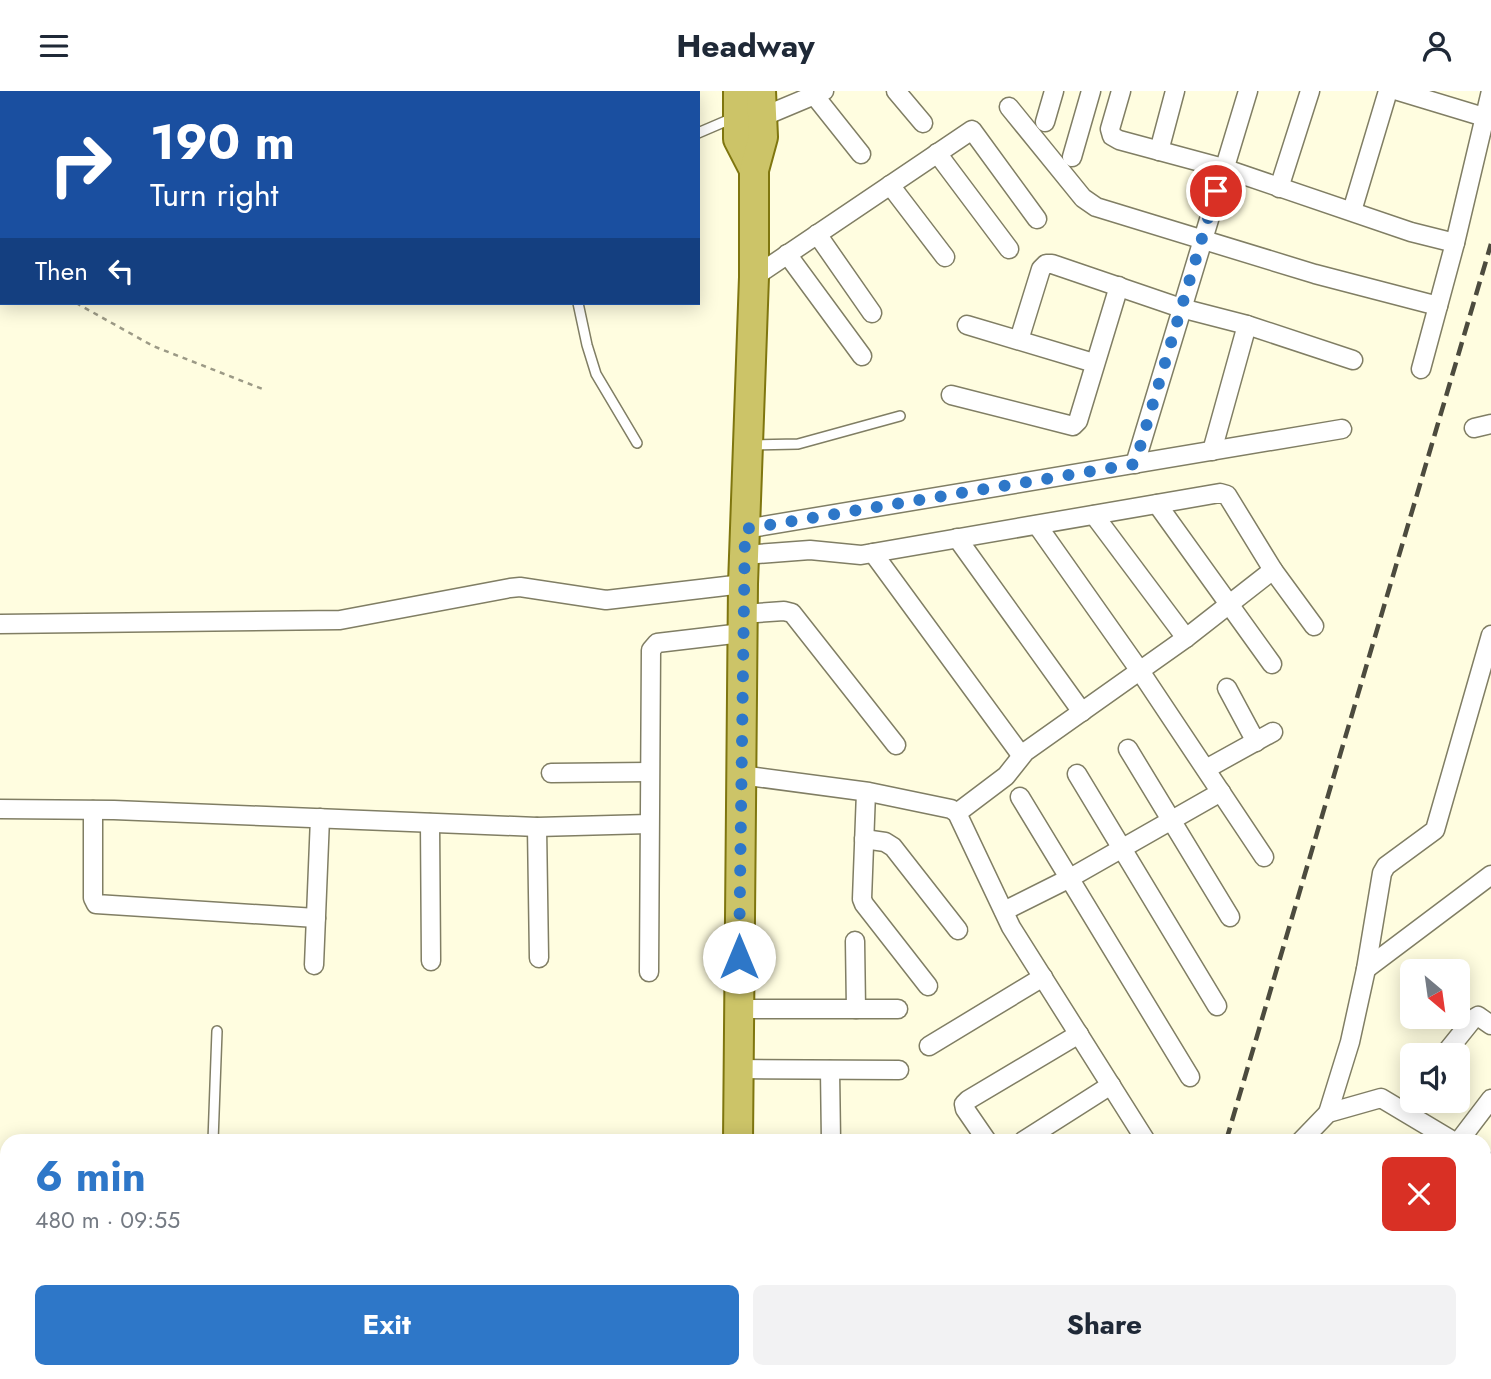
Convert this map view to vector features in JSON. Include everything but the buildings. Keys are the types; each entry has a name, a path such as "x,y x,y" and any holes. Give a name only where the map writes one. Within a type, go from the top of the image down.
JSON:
{"main road":[{"path":"738,1134 742,624 754,277 754,170 738,139 750,104"}],"street":[{"path":"896,91 923,123"},
{"path":"1045,122 1054,91"},
{"path":"1072,157 1091,91"},
{"path":"1121,91 1110,129 1112,136 1119,140 1223,168 1411,232 1455,243"},
{"path":"1159,151 1175,91"},
{"path":"1135,464 1248,91"},
{"path":"1279,188 1310,91"},
{"path":"1352,211 1388,91"},
{"path":"1398,91 1484,117"},
{"path":"1421,369 1455,243 1491,91"},
{"path":"750,104 819,93 861,154"},
{"path":"1009,107 1088,203 1315,274 1438,306"},
{"path":"754,277 972,130 1037,219"},
{"path":"937,153 1009,250"},
{"path":"890,185 945,257"},
{"path":"817,234 872,313"},
{"path":"788,254 862,356"},
{"path":"1019,340 1041,269 1045,264 1052,264 1181,308 1247,325 1353,360"},
{"path":"951,395 1073,426 1079,421 1119,286"},
{"path":"967,325 1094,363"},
{"path":"1212,451 1247,325"},
{"path":"744,542 1135,464 1342,429"},
{"path":"744,542 856,555 1224,493 1273,570 1314,626"},
{"path":"1157,504 1272,664"},
{"path":"1094,515 1186,638"},
{"path":"1037,525 1140,671 1264,857"},
{"path":"957,538 1082,712"},
{"path":"873,553 1021,755"},
{"path":"957,813 1006,776 1021,755 1186,638 1273,570"},
{"path":"0,624 340,620 520,587 606,600 743,584"},
{"path":"649,972 651,650 657,643 742,624 784,611 792,614 896,745"},
{"path":"1310,1134 1328,1113 1350,1042 1366,969 1382,873 1386,866 1435,830 1491,635"},
{"path":"1227,688 1256,741"},
{"path":"1206,769 1273,732"},
{"path":"1128,749 1230,917"},
{"path":"551,773 649,772"},
{"path":"1077,774 1217,1006"},
{"path":"741,775 866,792 957,813 1011,927 1139,1134"},
{"path":"866,792 862,899 928,986"},
{"path":"1004,911 1070,879 1221,792"},
{"path":"1020,797 1190,1077"},
{"path":"0,809 320,818 537,828 649,824"},
{"path":"93,810 93,898 96,904 316,918"},
{"path":"314,965 320,818"},
{"path":"430,823 431,961"},
{"path":"537,828 539,958"},
{"path":"864,839 885,842 893,847 958,930"},
{"path":"1366,969 1491,875"},
{"path":"855,941 856,1009"},
{"path":"929,1046 1043,977"},
{"path":"739,1009 898,1009"},
{"path":"1454,1043 1478,1016 1491,1025"},
{"path":"982,1134 964,1104 1079,1034"},
{"path":"738,1069 899,1070"},
{"path":"830,1070 831,1134"},
{"path":"1034,1134 1111,1085"},
{"path":"1328,1113 1381,1098 1400,1102"},
{"path":"1465,1134 1491,1099"},
{"path":"1419,1113 1445,1134"}],"lane":[{"path":"700,132 750,104"},
{"path":"578,305 590,360 637,443"},
{"path":"747,446 798,444 900,416"},
{"path":"213,1134 217,1031"}],"path":[{"path":"80,305 153,346 265,390"}],"railway":[{"path":"1228,1134 1491,244"}],"route":[{"path":"739,957 745,529 1135,464 1216,191"}]}
